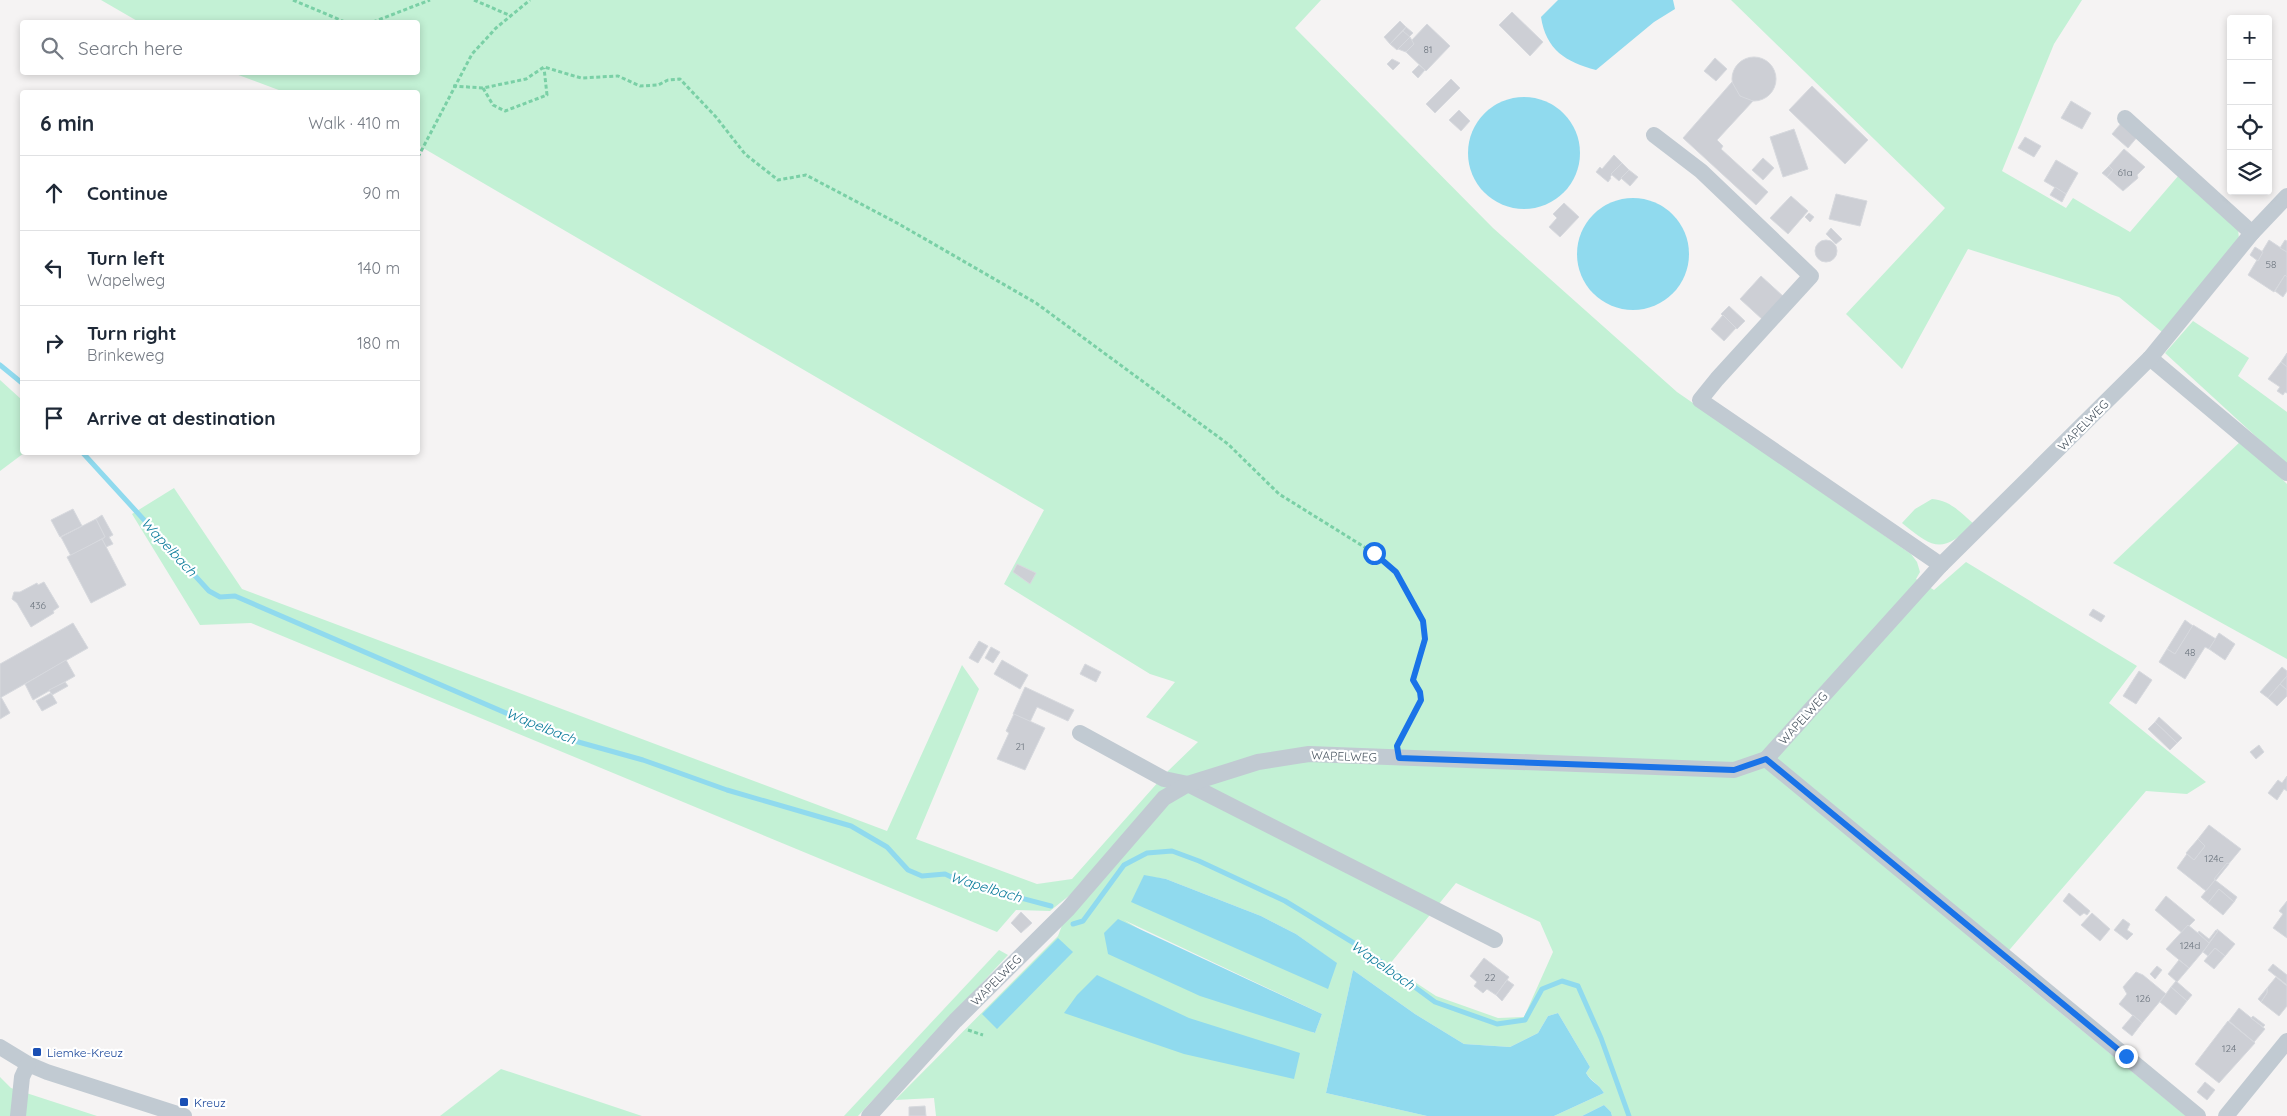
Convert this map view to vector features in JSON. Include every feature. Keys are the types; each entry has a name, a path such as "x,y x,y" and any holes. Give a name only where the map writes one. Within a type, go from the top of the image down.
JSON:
{"street":[{"path":"2125,118 2252,233"},
{"path":"1654,135 1701,171 1811,276 1700,400 1942,565"},
{"name":"WAPELWEG","path":"869,1116 955,1020 1068,909 1164,798 1188,784 1258,762 1308,754 1734,770 1766,759 1942,565 2150,358 2252,233 2287,196"},
{"path":"2150,358 2287,473"},
{"path":"1080,733 1164,779 1188,784 1495,940"},
{"path":"1766,759 2198,1116"},
{"path":"2226,1116 2287,1041"},
{"path":"0,1047 28,1064 184,1116"},
{"path":"18,1116 22,1077 28,1064"}],"path":[{"path":"293,0 340,20"},
{"path":"378,20 430,0"},
{"path":"474,0 511,16"},
{"path":"420,154 472,54 496,28 530,0"},
{"path":"454,86 483,88 526,79 544,67 582,78 618,76 640,86 658,85 668,80 680,79 716,117 745,154 778,180 806,175 899,224 1036,303 1228,444 1279,494 1374,553 1396,572 1410,594 1423,621 1425,639 1413,680 1420,692 1421,700 1397,746 1399,758"},
{"path":"483,88 493,105 505,111 515,108 547,95 544,67"}],"green space":[{"path":"101,0 1321,0 1295,28 1493,228 1677,392 1911,554 1917,562 1920,572 1916,579 1934,590 1966,562 2137,666 2109,703 2206,782 2187,794 2146,791 1999,962 2186,1116 1612,1116 1611,1112 1604,1105 1582,1116 1554,1116 1604,1093 1586,1073 1590,1067 1558,1013 1548,1016 1538,1033 1510,1047 1464,1044 1415,1014 1353,970 1326,1093 1427,1116 936,1116 934,1098 895,1100 1058,936 1075,891 1050,911 1016,910 997,932 251,623 200,625 132,514 174,488 242,589 887,831 962,665 979,689 916,839 1037,884 1072,879 1168,771 1198,742 1146,717 1175,682 1150,674 1004,584 1044,510 420,146 420,90 279,90 238,75 420,75 420,20 136,20","holes":["1144,876 1166,879 1261,916 1296,934 1336,963 1132,902","1456,883 1540,922 1553,952 1524,1017 1498,1018 1436,996 1389,965","1124,920 1322,1014 1315,1033 1314,1033"]},
{"path":"1731,0 2082,0 2054,44 2002,171 2066,208 2073,198 2130,232 2179,175 2238,227 2239,240 2162,332 2119,297 1968,249 1902,369 1846,314 1945,208"},
{"path":"2193,321 2249,358 2238,376 2287,412 2287,465 2165,353"},
{"path":"0,380 20,398 21,455 0,471"},
{"path":"2242,440 2287,484 2287,659 2113,563"},
{"path":"1932,499 1950,504 1974,524 1946,544 1931,543 1923,539 1902,523 1915,509"},
{"path":"999,950 1008,955 858,1116 844,1116"},
{"path":"501,1069 642,1116 440,1116"},
{"path":"0,1077 11,1088 97,1116 0,1116"}],"water":[{"path":"1558,0 1673,0 1675,9 1654,22 1596,70 1575,63 1559,53 1547,38 1541,17"},
{"path":"1524,97 1535,98 1545,102 1563,114 1575,132 1579,142 1579,164 1575,174 1563,192 1545,204 1535,208 1524,209 1513,208 1503,204 1485,192 1473,174 1469,164 1468,153 1469,142 1473,132 1485,114 1503,102 1513,98"},
{"path":"1633,198 1644,199 1654,203 1672,215 1684,233 1688,243 1688,265 1684,275 1672,293 1654,305 1644,309 1633,310 1622,309 1612,305 1594,293 1582,275 1578,265 1577,254 1578,243 1582,233 1594,215 1612,203 1622,199"},
{"path":"1144,875 1166,879 1261,916 1296,934 1337,963 1328,989 1131,902"},
{"path":"1118,919 1322,1014 1315,1033 1200,996 1108,954 1104,933"},
{"path":"1058,938 1073,952 997,1029 982,1014"},
{"path":"1353,970 1415,1014 1464,1044 1510,1047 1538,1033 1548,1016 1558,1013 1590,1067 1586,1073 1604,1093 1554,1116 1427,1116 1326,1093"},
{"path":"1097,975 1189,1018 1300,1053 1294,1079 1184,1054 1064,1013 1077,995"},
{"path":"1604,1105 1611,1112 1612,1116 1582,1116"}],"building":[{"path":"1512,12 1543,42 1530,56 1499,25"},
{"path":"1400,21 1406,27 1390,44 1384,37"},
{"path":"1427,24 1450,46 1426,71 1406,52 1414,44 1411,41"},
{"path":"1406,27 1413,33 1409,37 1403,31"},
{"path":"1403,31 1410,37 1397,50 1390,44"},
{"path":"1410,37 1414,44 1406,52 1398,49"},
{"path":"1750,57 1758,57 1770,63 1776,79 1770,95 1758,101 1750,101 1738,95 1732,83 1732,75 1738,63"},
{"path":"1715,58 1727,69 1716,81 1704,71"},
{"path":"1392,59 1400,63 1393,70 1387,64"},
{"path":"1419,65 1425,70 1418,78 1412,72"},
{"path":"1451,79 1460,88 1435,113 1426,104"},
{"path":"1732,82 1740,96 1753,101 1717,140 1723,146 1721,149 1768,192 1756,205 1683,138"},
{"path":"1812,86 1868,140 1845,164 1789,110"},
{"path":"2071,101 2091,113 2082,129 2061,118"},
{"path":"1459,110 1470,121 1461,131 1449,120"},
{"path":"2122,122 2138,136 2128,148 2112,134"},
{"path":"1794,129 1808,169 1783,177 1770,137"},
{"path":"2025,137 2041,146 2034,157 2018,148"},
{"path":"2124,149 2145,167 2137,175 2138,178 2123,191 2107,177 2113,170 2109,166"},
{"path":"1614,155 1622,163 1608,182 1596,172 1600,167 1602,169"},
{"path":"1763,158 1774,168 1763,180 1752,170"},
{"path":"2056,160 2078,173 2066,194 2044,181"},
{"path":"1622,163 1629,170 1619,181 1611,174"},
{"path":"2109,166 2113,170 2107,177 2102,173"},
{"path":"1629,170 1638,177 1630,186 1621,178"},
{"path":"2055,187 2066,194 2062,202 2050,195"},
{"path":"1836,194 1867,201 1860,226 1829,219"},
{"path":"1791,196 1808,211 1788,234 1770,218"},
{"path":"1564,203 1579,217 1560,237 1549,227 1557,218 1553,214"},
{"path":"1809,213 1814,217 1810,222 1805,217"},
{"path":"1831,228 1842,239 1836,244 1826,234"},
{"path":"1826,240 1834,243 1837,251 1834,259 1826,262 1818,259 1815,251 1818,243"},
{"path":"2269,240 2287,252 2287,277 2285,275 2274,292 2248,275"},
{"path":"2285,240 2287,241 2287,252 2280,248"},
{"path":"2255,247 2263,252 2258,261 2250,255"},
{"path":"2285,275 2287,277 2287,291 2283,297 2275,291"},
{"path":"1761,276 1784,297 1763,320 1740,299"},
{"path":"1729,306 1745,321 1737,329 1721,314"},
{"path":"1723,315 1736,328 1724,341 1711,329"},
{"path":"2287,353 2287,367 2281,362"},
{"path":"2281,362 2287,367 2287,393 2285,392 2283,395 2277,391 2280,387 2268,379"},
{"path":"73,509 82,526 60,537 51,520"},
{"path":"102,515 113,535 109,537 113,544 106,547 102,539 105,537 96,519"},
{"path":"96,519 105,537 71,556 61,537"},
{"path":"102,539 126,585 91,603 67,557"},
{"path":"1017,564 1036,573 1030,584 1013,572"},
{"path":"44,582 59,607 53,611 54,613 31,627 17,603 12,599 14,592 20,592 37,583 38,585"},
{"path":"2093,609 2105,616 2101,622 2089,615"},
{"path":"2185,620 2193,626 2175,654 2167,649"},
{"path":"73,623 88,648 0,698 0,664"},
{"path":"2193,625 2216,639 2209,649 2205,647 2185,679 2159,662 2167,649 2175,654"},
{"path":"2219,633 2235,644 2225,660 2209,649"},
{"path":"979,641 988,646 978,663 969,658"},
{"path":"991,647 1000,652 993,663 985,658"},
{"path":"66,660 75,676 33,700 25,684"},
{"path":"1002,660 1028,675 1020,689 994,674"},
{"path":"1085,664 1101,672 1096,682 1080,674"},
{"path":"2282,667 2287,671 2287,676 2268,698 2260,692"},
{"path":"2139,671 2152,680 2136,704 2123,696"},
{"path":"2287,676 2287,690 2280,684"},
{"path":"65,682 68,686 52,695 49,690"},
{"path":"2280,684 2287,690 2287,696 2277,706 2268,698"},
{"path":"1025,687 1074,710 1068,721 1037,707 1030,722 1013,714"},
{"path":"51,693 57,703 42,711 36,701"},
{"path":"0,698 10,713 0,719"},
{"path":"1014,714 1045,728 1025,770 997,759 1009,733 1006,731"},
{"path":"2159,717 2182,738 2177,743 2155,722"},
{"path":"2155,722 2177,743 2170,750 2148,729"},
{"path":"2259,745 2264,752 2256,759 2250,752"},
{"path":"2287,776 2287,791 2284,789 2277,800 2268,793 2278,780 2282,783"},
{"path":"2209,825 2241,849 2206,891 2177,868 2187,854 2194,860 2205,846 2198,839"},
{"path":"2198,839 2205,846 2194,860 2186,853"},
{"path":"2227,863 2229,864 2216,880 2214,879"},
{"path":"2215,880 2237,897 2234,902 2219,889 2208,903 2201,897"},
{"path":"2219,889 2234,902 2223,915 2208,903"},
{"path":"2069,893 2090,911 2087,915 2084,913 2080,916 2063,901"},
{"path":"2166,896 2195,920 2182,933 2155,910"},
{"path":"2287,901 2287,938 2273,928 2283,914 2279,911"},
{"path":"1021,912 1032,923 1021,933 1011,923"},
{"path":"2092,913 2110,929 2100,941 2081,925"},
{"path":"2123,919 2130,924 2127,930 2133,934 2127,940 2114,930"},
{"path":"2188,925 2210,943 2189,968 2166,949"},
{"path":"2217,929 2235,944 2225,956 2215,948 2208,956 2203,952 2218,931"},
{"path":"2216,930 2218,931 2209,943 2198,933 2199,931 2209,939"},
{"path":"2215,948 2225,956 2214,969 2204,961"},
{"path":"1484,958 1509,977 1496,995 1487,989 1483,993 1474,986 1477,982 1470,976"},
{"path":"2179,960 2189,968 2177,982 2168,974"},
{"path":"2273,964 2287,975 2287,985 2268,970"},
{"path":"2157,966 2162,970 2155,979 2150,974"},
{"path":"2136,972 2143,975 2166,994 2142,1023 2119,1004 2127,994 2123,987"},
{"path":"2276,977 2287,986 2287,1006 2279,1016 2261,1002 2267,993 2267,988"},
{"path":"1507,980 1514,985 1502,1001 1496,995"},
{"path":"2176,981 2192,995 2187,1001 2171,987"},
{"path":"2171,987 2187,1001 2176,1015 2160,1002"},
{"path":"2267,988 2267,993 2261,1002 2258,999"},
{"path":"2239,1008 2265,1029 2254,1042 2229,1021"},
{"path":"2133,1015 2142,1023 2132,1036 2122,1028"},
{"path":"2253,1016 2265,1025 2263,1027 2251,1018"},
{"path":"2228,1021 2255,1043 2219,1083 2195,1064"},
{"path":"2205,1082 2215,1090 2207,1100 2197,1092"},
{"path":"925,1106 926,1116 909,1116 909,1107"}],"waterway":[{"name":"Wapelbach","path":"0,365 20,381"},
{"name":"Wapelbach","path":"85,455 209,591 220,597 235,596 564,738 643,760 727,790 851,826 887,847 908,870 922,876 945,874 964,883 1051,906"},
{"name":"Wapelbach","path":"1073,924 1083,921 1124,865 1147,853 1172,851 1199,861 1285,901 1362,948 1435,1002 1497,1024 1525,1020 1542,989 1562,981 1578,986 1601,1038 1629,1116"}],"place":[{"name":"Liemke-Kreuz","path":"37,1052"},
{"name":"Kreuz","path":"184,1102"}],"route":[{"path":"1374,553 1396,572 1410,594 1423,621 1425,639 1413,680 1420,692 1421,700 1397,746 1399,758 1734,770 1766,759 2126,1056"}]}
